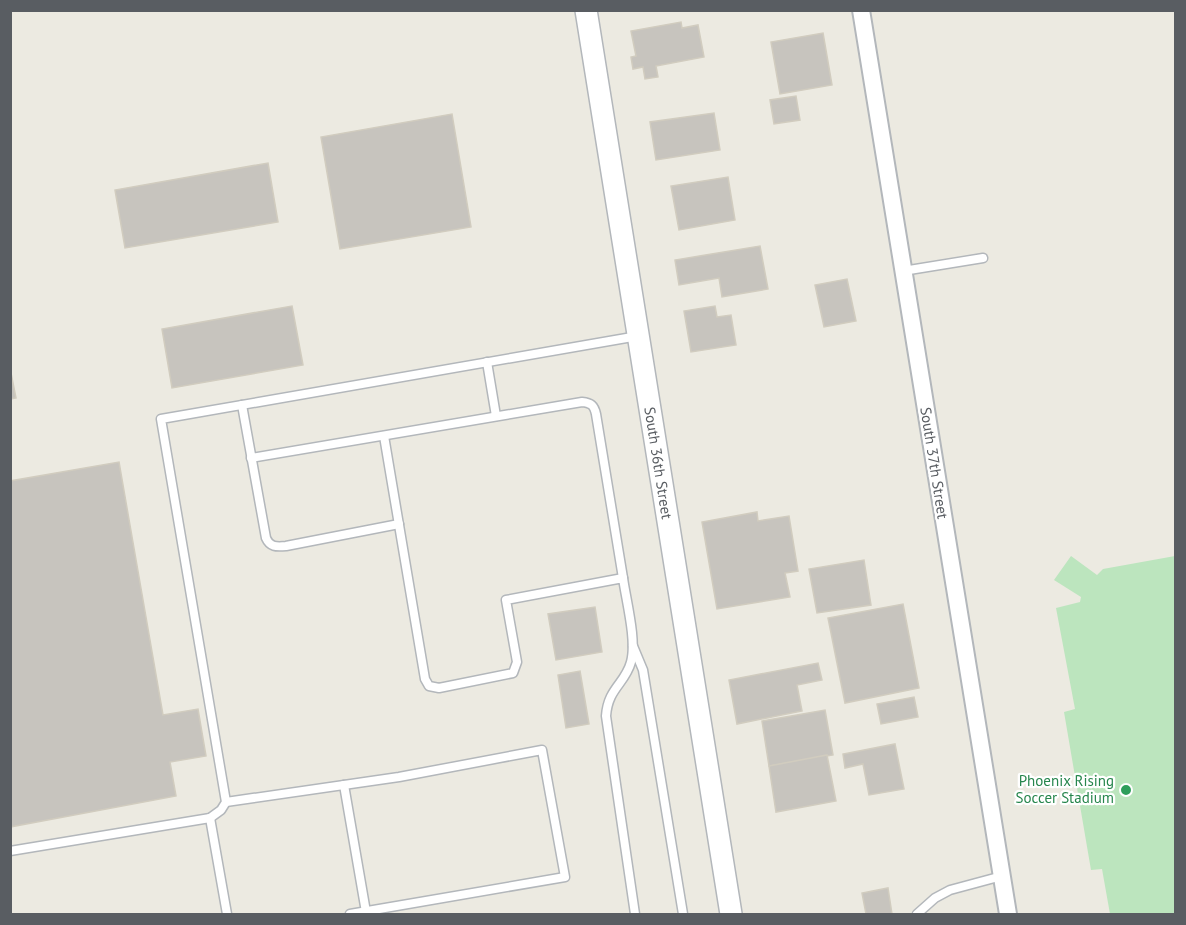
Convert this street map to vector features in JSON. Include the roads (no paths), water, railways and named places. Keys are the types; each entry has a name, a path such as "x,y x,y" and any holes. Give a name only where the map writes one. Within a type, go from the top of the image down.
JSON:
{"street":[{"name":"South 36th Street","path":"586,10 731,915"},
{"name":"South 37th Street","path":"861,10 1008,915"}],"lane":[{"path":"903,271 982,258"},
{"path":"10,852 210,818 221,810 226,802 161,419 638,336"},
{"path":"487,362 496,416"},
{"path":"251,458 582,402 591,404 595,408 633,645 643,670 683,915"},
{"path":"242,405 266,538 273,546 399,524"},
{"path":"384,436 424,679 429,686 439,688 508,675 515,670 516,662 506,600 623,578"},
{"path":"633,645 631,661 626,673 609,696 606,716 635,915"},
{"path":"226,802 399,777 542,750 565,877 350,915"},
{"path":"344,785 366,912"},
{"path":"210,818 227,915"},
{"path":"917,915 935,898 950,890 1002,876"}],"place":[{"name":"Phoenix Rising Soccer Stadium","path":"1126,790"}]}
